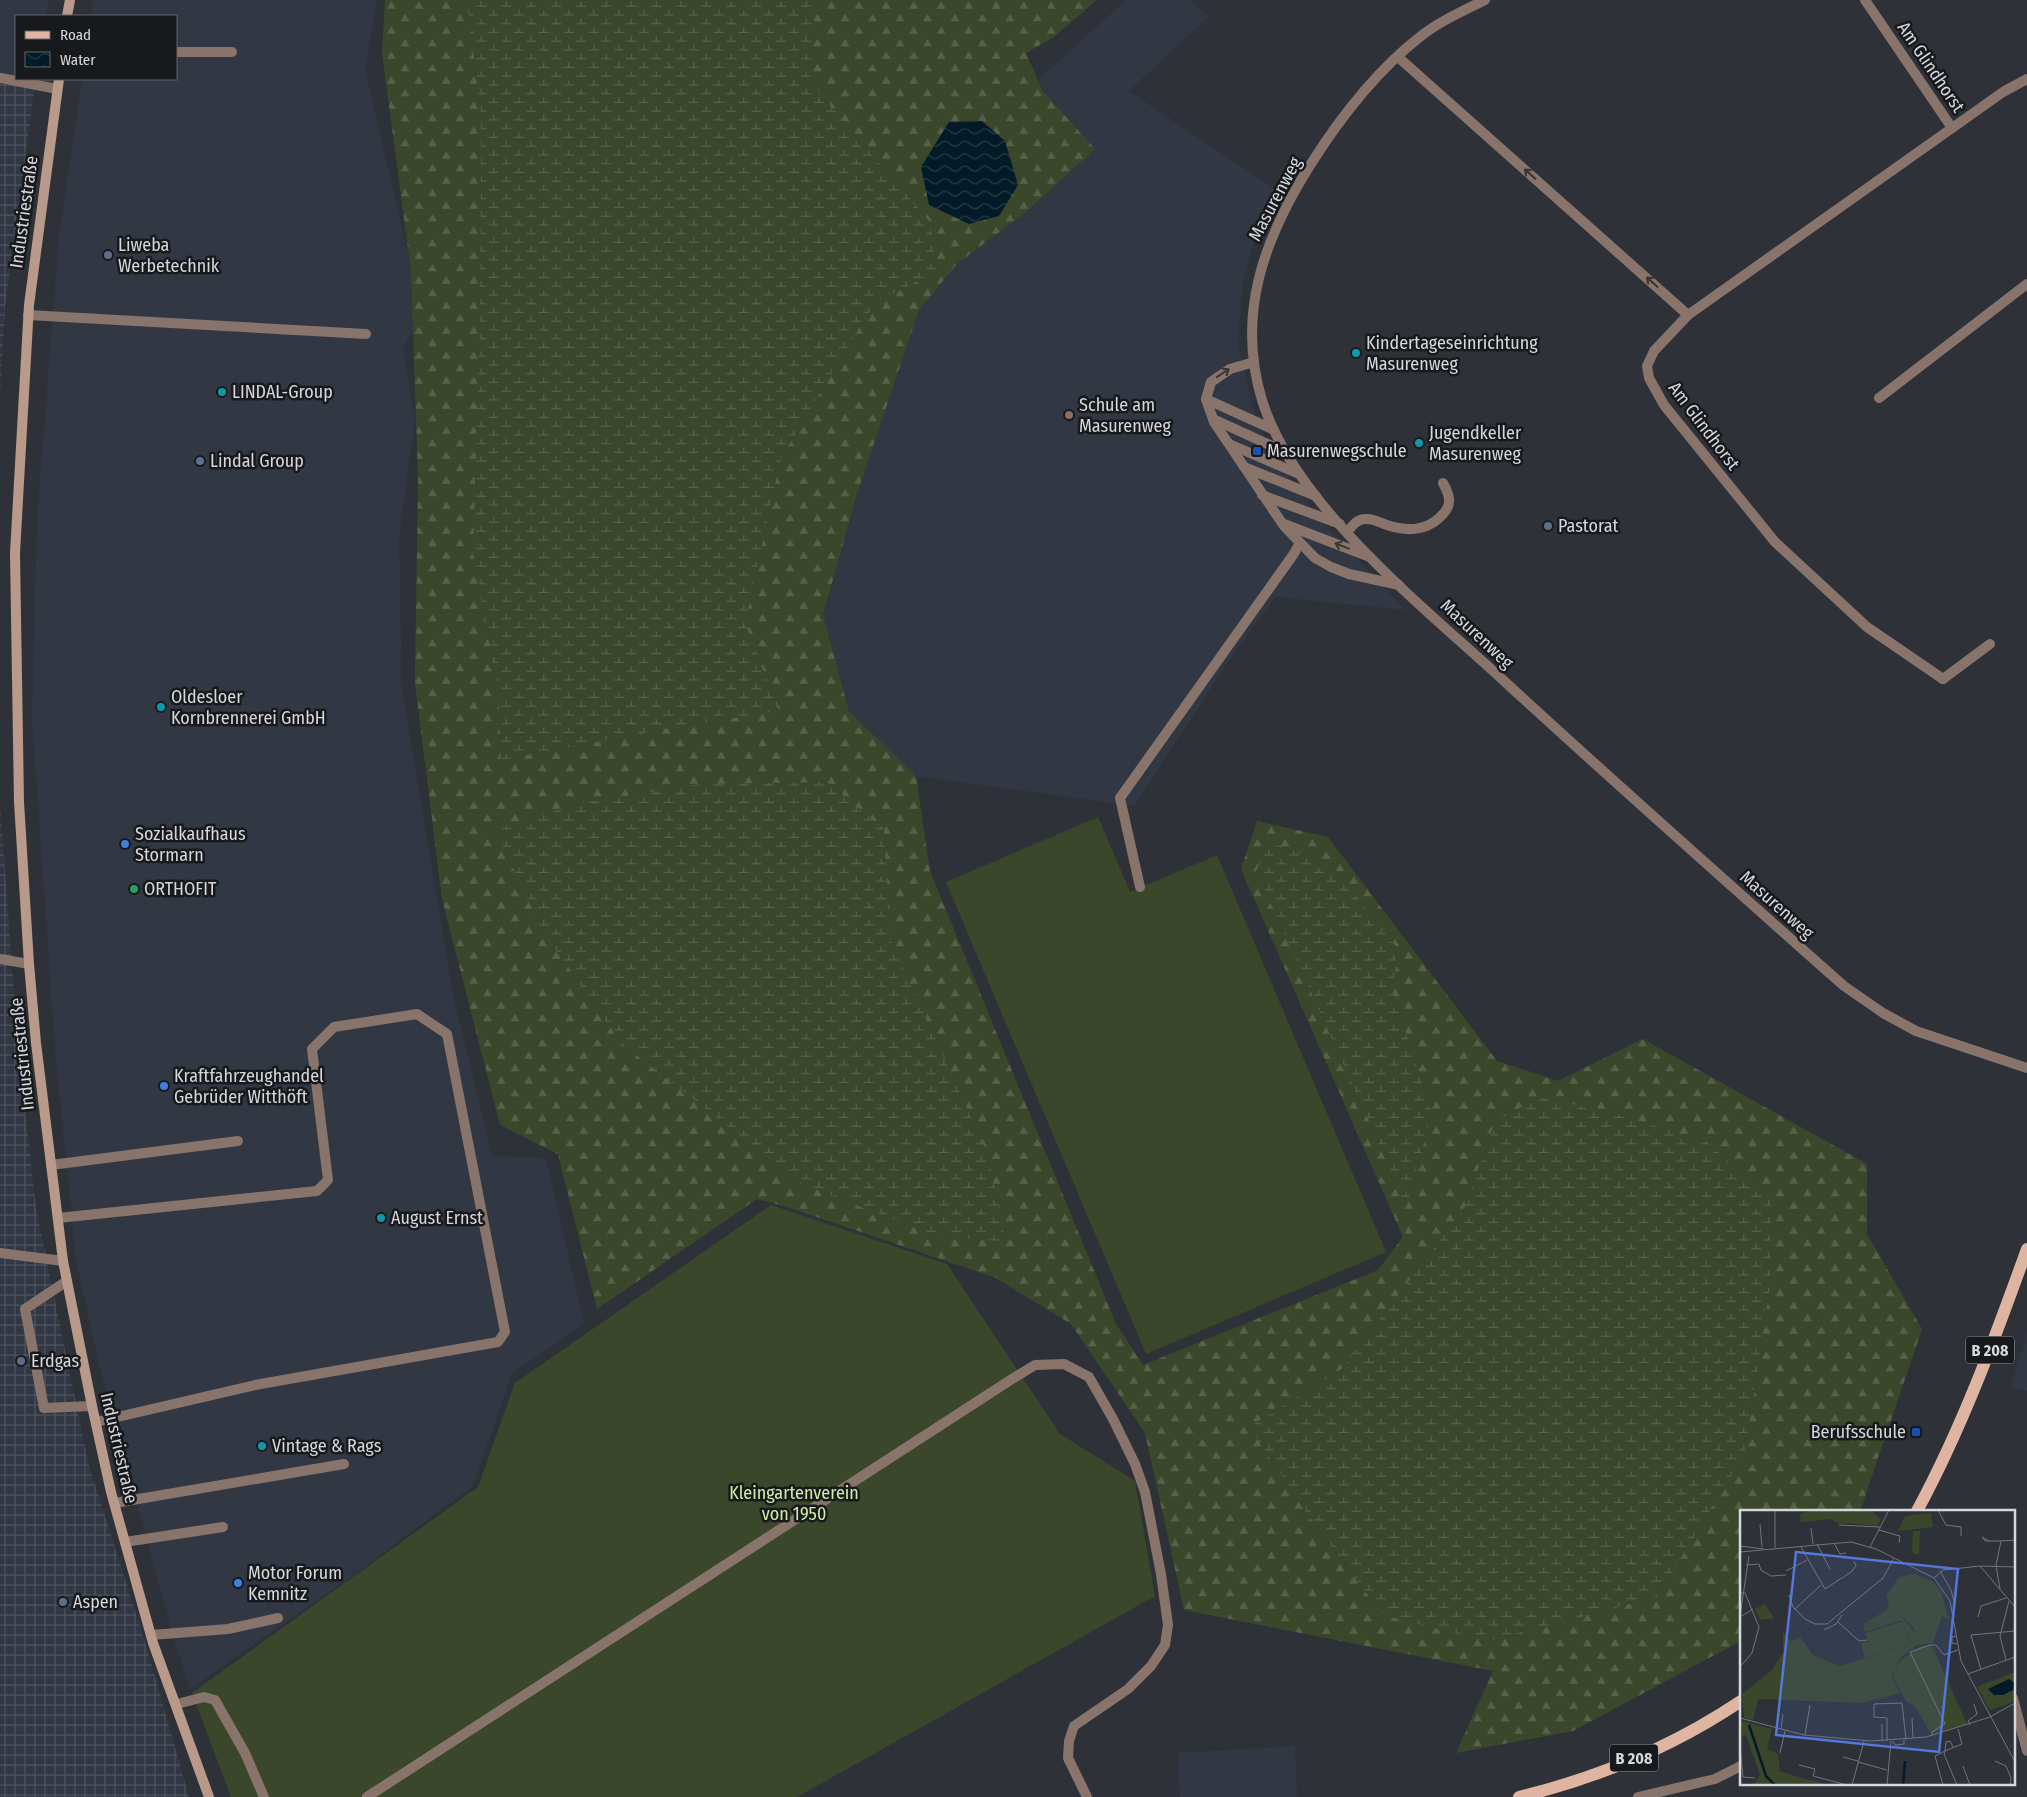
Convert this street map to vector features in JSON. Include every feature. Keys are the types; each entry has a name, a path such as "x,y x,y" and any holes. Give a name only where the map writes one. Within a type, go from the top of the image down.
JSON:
{"main road":[{"path":"67,15 70,0"},
{"name":"Industriestraße","path":"58,84 39,215 28,315 15,553 19,802 29,964 36,1043 63,1261 92,1406 114,1503 151,1635 209,1797"},
{"name":"B 208","path":"1917,1510 1985,1364 2027,1249"},
{"name":"B 208","path":"1519,1797 1552,1789 1661,1748 1740,1702"}],"street":[{"name":"Masurenweg","path":"1484,0 1422,35 1367,88 1340,120 1301,180 1278,222 1265,252 1255,293 1254,362 1262,402 1285,452 1299,474 1343,528 1399,585 1588,759 1844,986 1883,1013 1916,1031 2027,1068"},
{"name":"Am Glindhorst","path":"1865,0 1952,128"},
{"path":"178,52 232,52"},
{"path":"1398,57 1688,315"},
{"path":"0,78 15,80"},
{"name":"Am Glindhorst","path":"1990,644 1943,679 1867,627 1775,542 1664,405 1649,378 1647,366 1654,351 1688,315 2003,92 2027,79"},
{"path":"19,80 58,84"},
{"path":"1879,398 2027,284"},
{"path":"28,315 366,334"},
{"path":"1254,362 1230,369 1211,382 1206,399 1213,419 1262,495 1280,522 1315,558 1349,574 1399,585"},
{"path":"1206,399 1274,430"},
{"path":"1213,419 1285,452"},
{"path":"1229,444 1299,474"},
{"path":"1244,467 1316,496"},
{"path":"1262,495 1343,528 1364,518 1388,526 1412,530 1422,529 1436,523 1448,509 1450,495 1443,483"},
{"path":"1280,522 1371,558"},
{"path":"1140,887 1120,798 1300,543"},
{"path":"0,959 29,964"},
{"path":"58,1218 317,1190 328,1180 312,1049 334,1027 417,1014 446,1034 505,1332 498,1342 256,1385 96,1422"},
{"path":"51,1165 238,1141"},
{"path":"0,1253 63,1261"},
{"path":"67,1281 25,1309 44,1408 92,1406"},
{"path":"367,1797 1012,1379 1035,1365 1064,1364 1089,1377 1135,1464 1145,1492 1161,1574 1168,1625 1165,1645 1151,1666 1128,1689 1074,1726 1068,1741 1068,1758 1087,1797"},
{"path":"114,1503 344,1464"},
{"path":"125,1542 223,1527"},
{"path":"151,1635 228,1629 278,1618"},
{"path":"177,1704 204,1697 215,1700 245,1753 264,1797"},
{"path":"2014,1702 2027,1751"},
{"path":"1638,1797 1715,1779 1740,1766"}],"shaded area":[{"path":"0,0 48,0 46,15 15,15 15,75 0,72"},
{"path":"93,0 377,0 365,69 423,318 403,346 415,421 399,538 402,690 452,990 492,1156 546,1158 584,1324 512,1373 473,1486 362,1569 190,1689 174,1640 100,1368 76,1261 55,1049 32,718 37,519 59,237 82,80 178,80 178,15 91,15"},
{"name":"Schule am Masurenweg","path":"1126,0 1189,0 1209,16 1129,91 1277,191 1254,242 1243,281 1238,341 1251,402 1260,428 1278,461 1301,494 1326,526 1406,610 1276,597 1231,657 1134,806 916,776 849,711 823,616 857,494 919,310 957,264 1025,213 1094,149 1042,90 1038,80"},
{"path":"0,72 15,75 15,80 36,80 5,306 0,396"},
{"name":"Aspen","path":"0,805 19,1058 36,1208 88,1462 148,1652 189,1797 0,1797"},
{"path":"2027,1333 2027,1391 2010,1387"},
{"path":"1295,1746 1297,1797 1180,1797 1178,1753"}],"green space":[{"path":"385,0 1097,0 1054,37 1026,53 1042,90 1095,149 1025,213 957,264 919,310 857,494 823,615 849,711 916,776 930,871 1116,1324 1143,1365 1378,1270 1403,1237 1241,869 1257,821 1328,837 1497,1061 1558,1081 1643,1039 1867,1164 1867,1234 1922,1329 1860,1510 1740,1510 1740,1642 1573,1731 1456,1753 1493,1671 1184,1610 1145,1433 1071,1324 996,1278 787,1207 757,1199 597,1309 558,1154 500,1125 442,899 415,683 418,479 411,272 382,52","holes":["1271,842 1334,868 1397,948 1393,994 1432,1113 1406,1207 1370,1123","1495,1122 1383,1615 1306,1512 1249,1427 1342,1369 1465,1207"]},
{"path":"467,0 815,0 811,83 930,222 937,272 875,302 781,458 745,623 779,711 663,729 501,760 498,690 473,554 480,316 481,114"},
{"path":"827,782 884,829 890,939 988,1155 1006,1242 934,1235 802,1184 621,1043 541,928 495,829 581,803 700,784"},
{"path":"1098,817 1130,892 1217,855 1386,1252 1146,1354 946,882"},
{"path":"1271,842 1334,867 1397,948 1393,994 1432,1113 1406,1208 1370,1123 1256,871"},
{"path":"1538,1097 1606,1111 1707,1142 1771,1200 1770,1287 1745,1453 1657,1597 1487,1641 1383,1615 1306,1512 1249,1427 1342,1369 1465,1207 1495,1122"},
{"name":"Kleingartenverein von 1950","path":"771,1205 947,1264 1060,1434 1135,1481 1155,1596 797,1797 231,1797 192,1693 478,1487 515,1383"}],"water":[{"path":"982,121 1005,141 1018,185 999,216 969,224 929,205 921,167 949,122"}],"place":[{"name":"Liweba Werbetechnik","path":"108,255"},
{"name":"Kindertageseinrichtung Masurenweg","path":"1356,353"},
{"name":"LINDAL-Group","path":"222,392"},
{"name":"Schule am Masurenweg","path":"1069,415"},
{"name":"Jugendkeller Masurenweg","path":"1419,443"},
{"name":"Masurenwegschule","path":"1257,451"},
{"name":"Lindal Group","path":"200,461"},
{"name":"Pastorat","path":"1548,526"},
{"name":"Oldesloer Kornbrennerei GmbH","path":"161,707"},
{"name":"Sozialkaufhaus Stormarn","path":"125,844"},
{"name":"ORTHOFIT","path":"134,889"},
{"name":"Kraftfahrzeughandel Gebrüder Witthöft","path":"164,1086"},
{"name":"August Ernst","path":"381,1218"},
{"name":"Erdgas","path":"21,1361"},
{"name":"Berufsschule","path":"1916,1432"},
{"name":"Vintage & Rags","path":"262,1446"},
{"name":"Motor Forum Kemnitz","path":"238,1583"},
{"name":"Aspen","path":"63,1602"}]}
